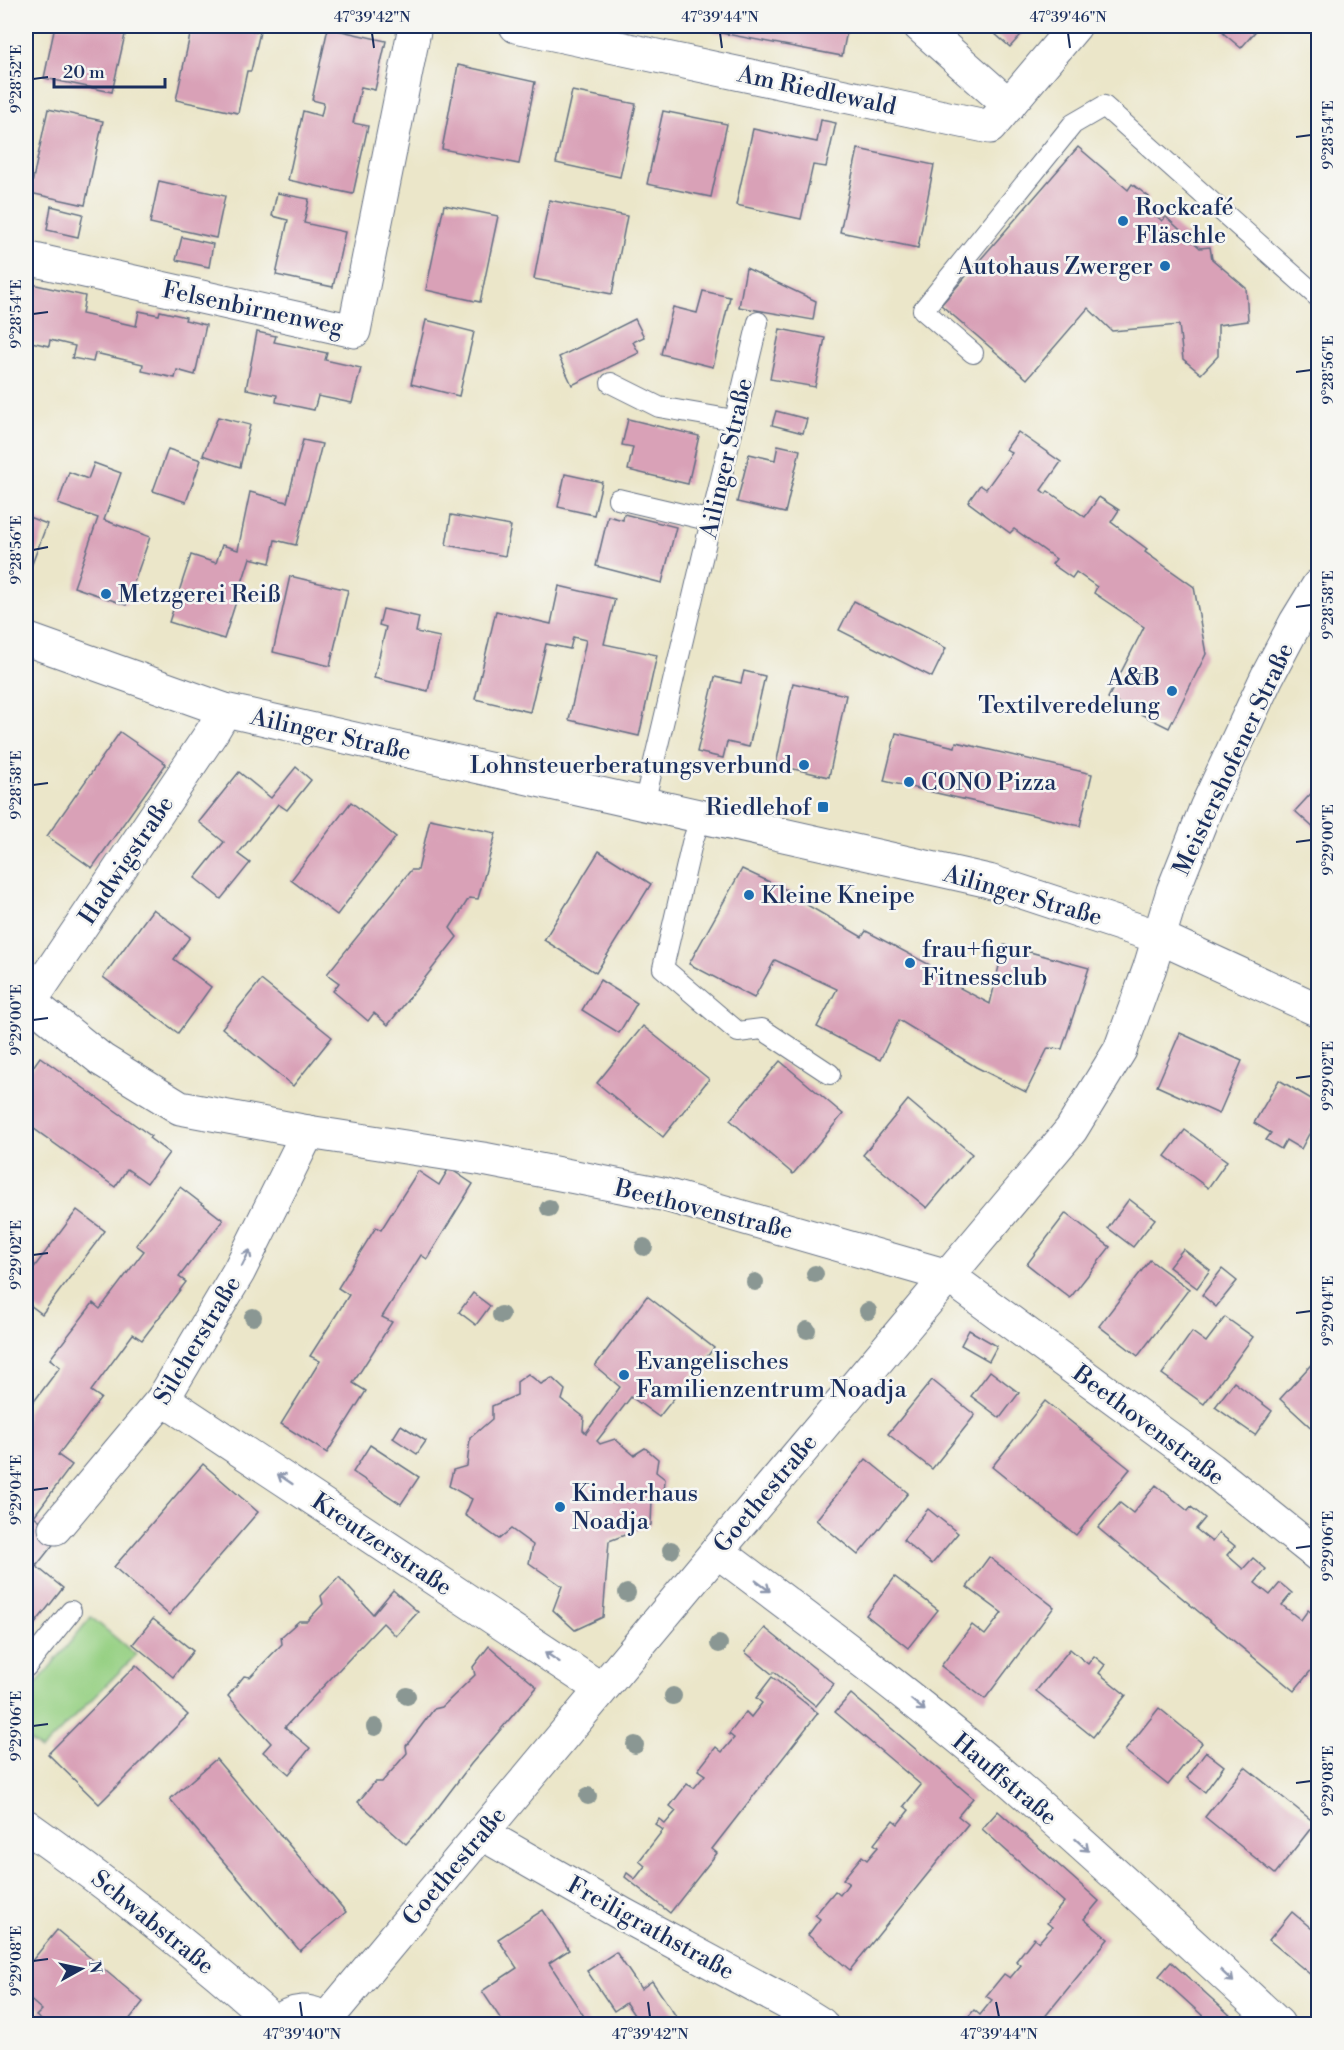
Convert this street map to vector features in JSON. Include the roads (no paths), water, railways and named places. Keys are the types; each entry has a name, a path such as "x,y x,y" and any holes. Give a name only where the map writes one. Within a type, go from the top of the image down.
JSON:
{"street":[{"name":"Felsenbirnenweg","path":"26,258 354,331 415,26"},
{"name":"Am Riedlewald","path":"516,26 990,127 1075,26"},
{"path":"920,26 1009,105"},
{"name":"Meistershofener Straße","path":"1159,937 1173,891 1206,808 1267,677 1318,586"},
{"name":"Ailinger Straße","path":"26,639 225,710 989,881 1159,937 1318,1010"},
{"name":"Hadwigstraße","path":"28,1005 225,710"},
{"name":"Goethestraße","path":"326,2023 601,1689 1071,1130 1120,1050 1159,937"},
{"name":"Beethovenstraße","path":"28,1005 102,1060 180,1108 308,1132 483,1159 662,1194 948,1276 1211,1469 1318,1555"},
{"name":"Silcherstraße","path":"55,1528 163,1399 239,1271 308,1132"},
{"name":"Kreutzerstraße","path":"163,1399 601,1689"},
{"name":"Hauffstraße","path":"717,1551 860,1659 1012,1782 1150,1905 1278,2025"},
{"name":"Schwabstraße","path":"26,1826 83,1866 246,1997 276,2024"},
{"name":"Freiligrathstraße","path":"481,1833 624,1915 789,2004 821,2025"},
{"path":"276,2024 294,2012 316,2014 326,2023"}],"lane":[{"path":"973,353 923,310 1073,124 1104,106 1318,297"},
{"name":"Ailinger Straße","path":"644,804 758,322"},
{"path":"611,383 659,407 734,420"},
{"path":"618,500 712,521"},
{"path":"701,817 663,968 738,1032 762,1029 830,1074"},
{"path":"26,1667 71,1611"}],"place":[{"name":"Rockcafé Fläschle","path":"1123,221"},
{"name":"Autohaus Zwerger","path":"1165,266"},
{"name":"Metzgerei Reiß","path":"106,594"},
{"name":"A&B Textilveredelung","path":"1172,691"},
{"name":"Lohnsteuerberatungsverbund","path":"804,765"},
{"name":"CONO Pizza","path":"909,782"},
{"name":"Riedlehof","path":"823,807"},
{"name":"Kleine Kneipe","path":"749,895"},
{"name":"frau+figur Fitnessclub","path":"910,963"},
{"name":"Evangelisches Familienzentrum Noadja","path":"624,1375"},
{"name":"Kinderhaus Noadja","path":"560,1507"}]}
